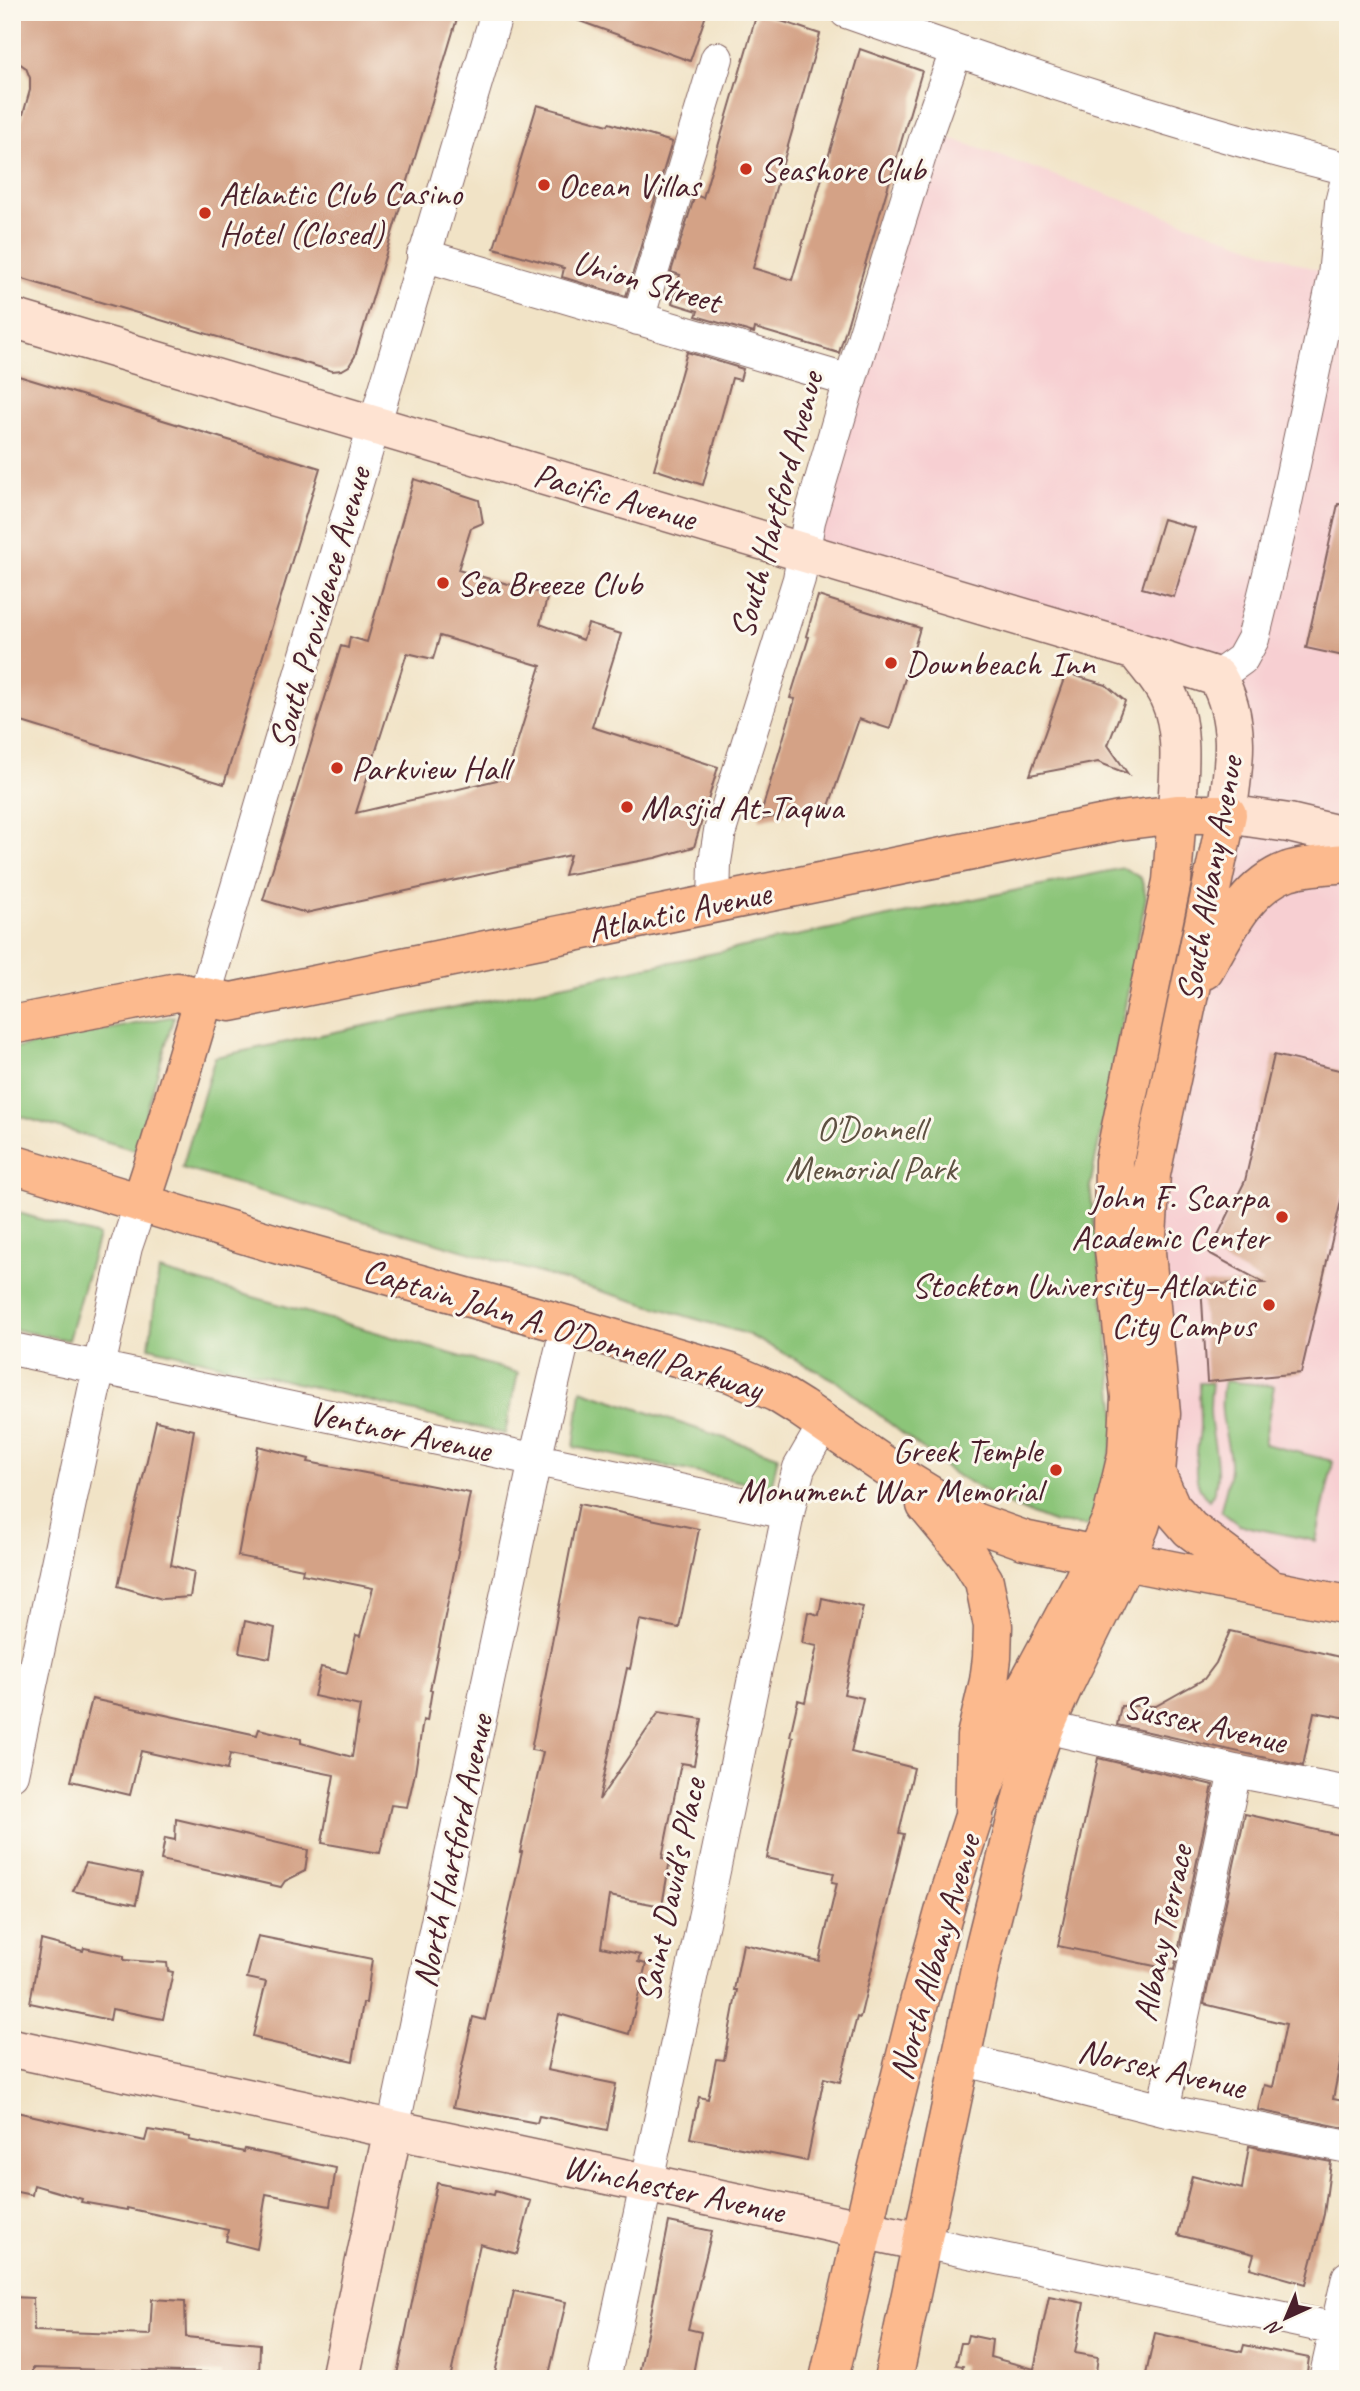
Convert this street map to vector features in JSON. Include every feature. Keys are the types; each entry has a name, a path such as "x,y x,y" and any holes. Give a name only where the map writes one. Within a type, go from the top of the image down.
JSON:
{"main road":[{"name":"Atlantic Avenue","path":"12,1025 177,992 231,1002 1119,821 1177,814 1227,814"},
{"name":"South Albany Avenue","path":"1110,1558 1112,1518 1121,1485 1130,1426 1128,1364 1113,1240 1114,1161 1172,881 1177,814"},
{"name":"South Albany Avenue","path":"1110,1558 1147,1507 1156,1473 1161,1414 1146,1252 1148,1205 1157,1140 1227,814"},
{"path":"1188,996 1249,898 1267,882 1299,869 1348,863"},
{"name":"South Providence Avenue","path":"141,1203 204,998"},
{"name":"Captain John A. O'Donnell Parkway","path":"12,1164 276,1244 567,1325 755,1382 825,1423 953,1511 997,1532 1050,1547 1110,1558"},
{"path":"1156,1473 1171,1507 1190,1529 1271,1590"},
{"path":"907,1481 969,1557 984,1581 988,1594 993,1642 989,1681 976,1736 974,1816"},
{"path":"1110,1558 1348,1605"},
{"name":"North Albany Avenue","path":"893,2379 985,1945 1025,1785 1110,1558"},
{"name":"North Albany Avenue","path":"829,2379 923,1987 951,1887 988,1773 1015,1708 1110,1558"}],"street":[{"name":"South Providence Avenue","path":"204,998 497,12"},
{"path":"846,12 956,51 1262,148 1348,169"},
{"name":"South Hartford Avenue","path":"714,904 715,862 720,831 799,579 808,521 850,381 928,130 956,51"},
{"path":"638,319 717,58"},
{"path":"1216,677 1242,659 1253,639 1282,521 1334,276 1341,203 1348,176"},
{"name":"Union Street","path":"423,256 850,381"},
{"name":"Pacific Avenue","path":"12,318 1216,677"},
{"name":"South Albany Avenue","path":"1136,651 1163,686 1174,712 1178,739 1177,814"},
{"name":"South Albany Avenue","path":"1216,677 1226,693 1234,726 1234,768 1227,814"},
{"name":"Atlantic Avenue","path":"1227,814 1289,823 1348,836"},
{"path":"12,1774 126,1247 141,1203"},
{"name":"North Hartford Avenue","path":"340,2379 535,1460 567,1325"},
{"name":"Ventnor Avenue","path":"12,1349 788,1513"},
{"name":"Saint David's Place","path":"604,2379 788,1513 799,1468 825,1423"},
{"name":"Sussex Avenue","path":"1045,1727 1235,1771 1348,1793"},
{"name":"Albany Terrace","path":"1163,2110 1235,1771"},
{"name":"Winchester Avenue","path":"12,2048 1336,2329"},
{"name":"Norsex Avenue","path":"961,2059 1163,2110 1348,2147"},
{"path":"1325,2379 1348,2277"}],"shaded area":[{"path":"928,130 1334,276 1348,175 1348,1605 1125,1561 1146,1252 1211,890 1226,693 829,559 809,521"}],"green space":[{"name":"O'Donnell Memorial Park","path":"1123,868 1141,878 1146,897 1090,1187 1117,1423 1096,1518 1086,1526 1055,1523 1014,1507 951,1472 835,1380 747,1334 182,1168 215,1057"},
{"path":"174,1016 135,1150 12,1114 12,1049"},
{"path":"12,1211 98,1236 68,1340 12,1329"},
{"path":"159,1270 518,1373 505,1434 149,1347"},
{"path":"1224,1381 1274,1386 1264,1444 1333,1461 1316,1541 1239,1525 1221,1511 1230,1469 1222,1413"},
{"path":"1199,1383 1212,1383 1210,1413 1217,1473 1214,1492 1209,1500 1202,1493 1196,1475 1200,1427"},
{"path":"581,1390 778,1456 771,1488 574,1447"}],"building":[{"name":"Atlantic Club Casino Hotel (Closed)","path":"12,12 459,12 355,356 349,366 332,371 12,274 12,153 30,90 30,78 26,68 12,58"},
{"path":"563,12 707,12 690,61 563,15"},
{"path":"757,13 820,34 753,268 792,280 860,49 922,71 839,353 755,328 754,333 696,316 698,311 672,303 680,275 671,272 695,195 703,198"},
{"path":"537,105 672,142 626,296 562,277 564,268 494,248"},
{"path":"687,352 743,369 740,380 732,378 703,485 654,469"},
{"path":"12,374 320,468 224,784 12,719"},
{"path":"414,479 479,500 483,523 471,528 458,570 548,595 540,624 583,640 588,624 621,634 592,727 718,767 694,847 655,858 564,875 570,855 306,913 263,900 341,646 348,648 350,637 367,642","holes":["440,636 541,666 506,778 356,813 407,653 433,659"]},
{"path":"1338,504 1348,505 1348,657 1306,648"},
{"path":"1163,519 1195,528 1174,597 1142,588"},
{"path":"818,596 920,628 890,729 859,719 829,806 759,820 795,699 790,698 809,637 806,636"},
{"path":"1066,673 1106,685 1125,701 1108,745 1128,774 1098,762 1030,775"},
{"name":"John F. Scarpa Academic Center","path":"1274,1055 1348,1072 1348,1171 1301,1373 1207,1382 1201,1284 1264,1283 1209,1253 1245,1181"},
{"path":"156,1421 194,1430 171,1565 194,1572 190,1597 162,1599 118,1586"},
{"path":"258,1446 309,1459 308,1462 470,1493 430,1690 427,1721 423,1720 407,1807 391,1805 380,1853 322,1843 334,1775 230,1754 227,1770 141,1751 130,1795 71,1781 92,1699 257,1735 259,1729 301,1739 301,1743 352,1757 360,1706 314,1696 321,1667 347,1673 356,1635 360,1636 373,1588 302,1574 303,1569 238,1556"},
{"path":"579,1504 699,1529 679,1628 640,1620 599,1800 659,1712 702,1719 694,1765 681,1763 662,1858 670,1860 662,1906 609,1896 601,1947 640,1955 638,1962 646,1964 629,2034 559,2014 547,2070 616,2084 607,2130 539,2116 537,2123 453,2107 473,2017 485,2020 543,1752 531,1750"},
{"path":"822,1598 863,1607 844,1694 863,1698 851,1752 914,1768 899,1833 904,1834 860,2018 857,2017 840,2082 824,2078 807,2161 690,2138 699,2097 708,2099 716,2059 724,2060 743,1944 819,1961 837,1883 832,1882 834,1873 767,1858 793,1737 790,1736 798,1700 805,1702 817,1646 802,1643 808,1612 819,1615"},
{"path":"245,1621 275,1628 270,1658 239,1652"},
{"path":"1230,1631 1348,1659 1348,1718 1314,1712 1303,1766 1117,1725 1121,1706 1156,1706 1204,1679 1216,1663"},
{"path":"1098,1758 1213,1785 1174,1970 1058,1946"},
{"path":"1245,1814 1348,1837 1348,2023 1333,2099 1348,2102 1345,2128 1258,2110 1264,2085 1273,2087 1286,2024 1204,2004"},
{"path":"176,1819 308,1850 305,1871 285,1881 281,1887 161,1860 165,1838 175,1840"},
{"path":"86,1863 142,1874 136,1904 73,1891"},
{"path":"258,1936 372,1959 366,2003 363,2003 353,2061 260,2040 253,2036 266,1982 247,1978"},
{"path":"41,1940 83,1951 84,1948 124,1956 124,1960 167,1963 168,1971 173,1972 163,2019 112,2009 110,2020 30,2003"},
{"path":"12,2111 145,2141 148,2130 190,2137 189,2140 244,2152 245,2149 336,2168 330,2206 266,2194 257,2249 226,2241 228,2230 127,2208 81,2202 82,2199 34,2185 32,2195 12,2191"},
{"path":"1249,2146 1331,2162 1324,2214 1306,2284 1250,2268 1254,2254 1178,2235 1192,2176 1242,2189"},
{"path":"437,2183 494,2195 495,2191 531,2201 517,2254 480,2244 450,2379 396,2379"},
{"path":"669,2222 712,2231 688,2329 701,2332 692,2379 638,2379"},
{"path":"514,2291 566,2302 548,2379 521,2379 495,2373"},
{"path":"1049,2296 1084,2303 1075,2353 1098,2357 1095,2379 973,2379 961,2376 963,2366 956,2365 961,2343 966,2343 968,2335 992,2340 990,2357 1034,2369"},
{"path":"12,2297 33,2298 34,2331 150,2335 152,2299 185,2301 186,2337 260,2344 259,2379 221,2379 221,2373 33,2368 33,2379 12,2379"},
{"path":"1155,2333 1242,2352 1244,2345 1309,2358 1306,2379 1145,2379"}],"place":[{"name":"Seashore Club","path":"746,169"},
{"name":"Ocean Villas","path":"544,185"},
{"name":"Atlantic Club Casino Hotel (Closed)","path":"205,213"},
{"name":"Sea Breeze Club","path":"443,583"},
{"name":"Downbeach Inn","path":"891,663"},
{"name":"Parkview Hall","path":"337,768"},
{"name":"Masjid At-Taqwa","path":"627,807"},
{"name":"John F. Scarpa Academic Center","path":"1282,1217"},
{"name":"Stockton University–Atlantic City Campus","path":"1269,1305"},
{"name":"Greek Temple Monument War Memorial","path":"1056,1470"}]}
